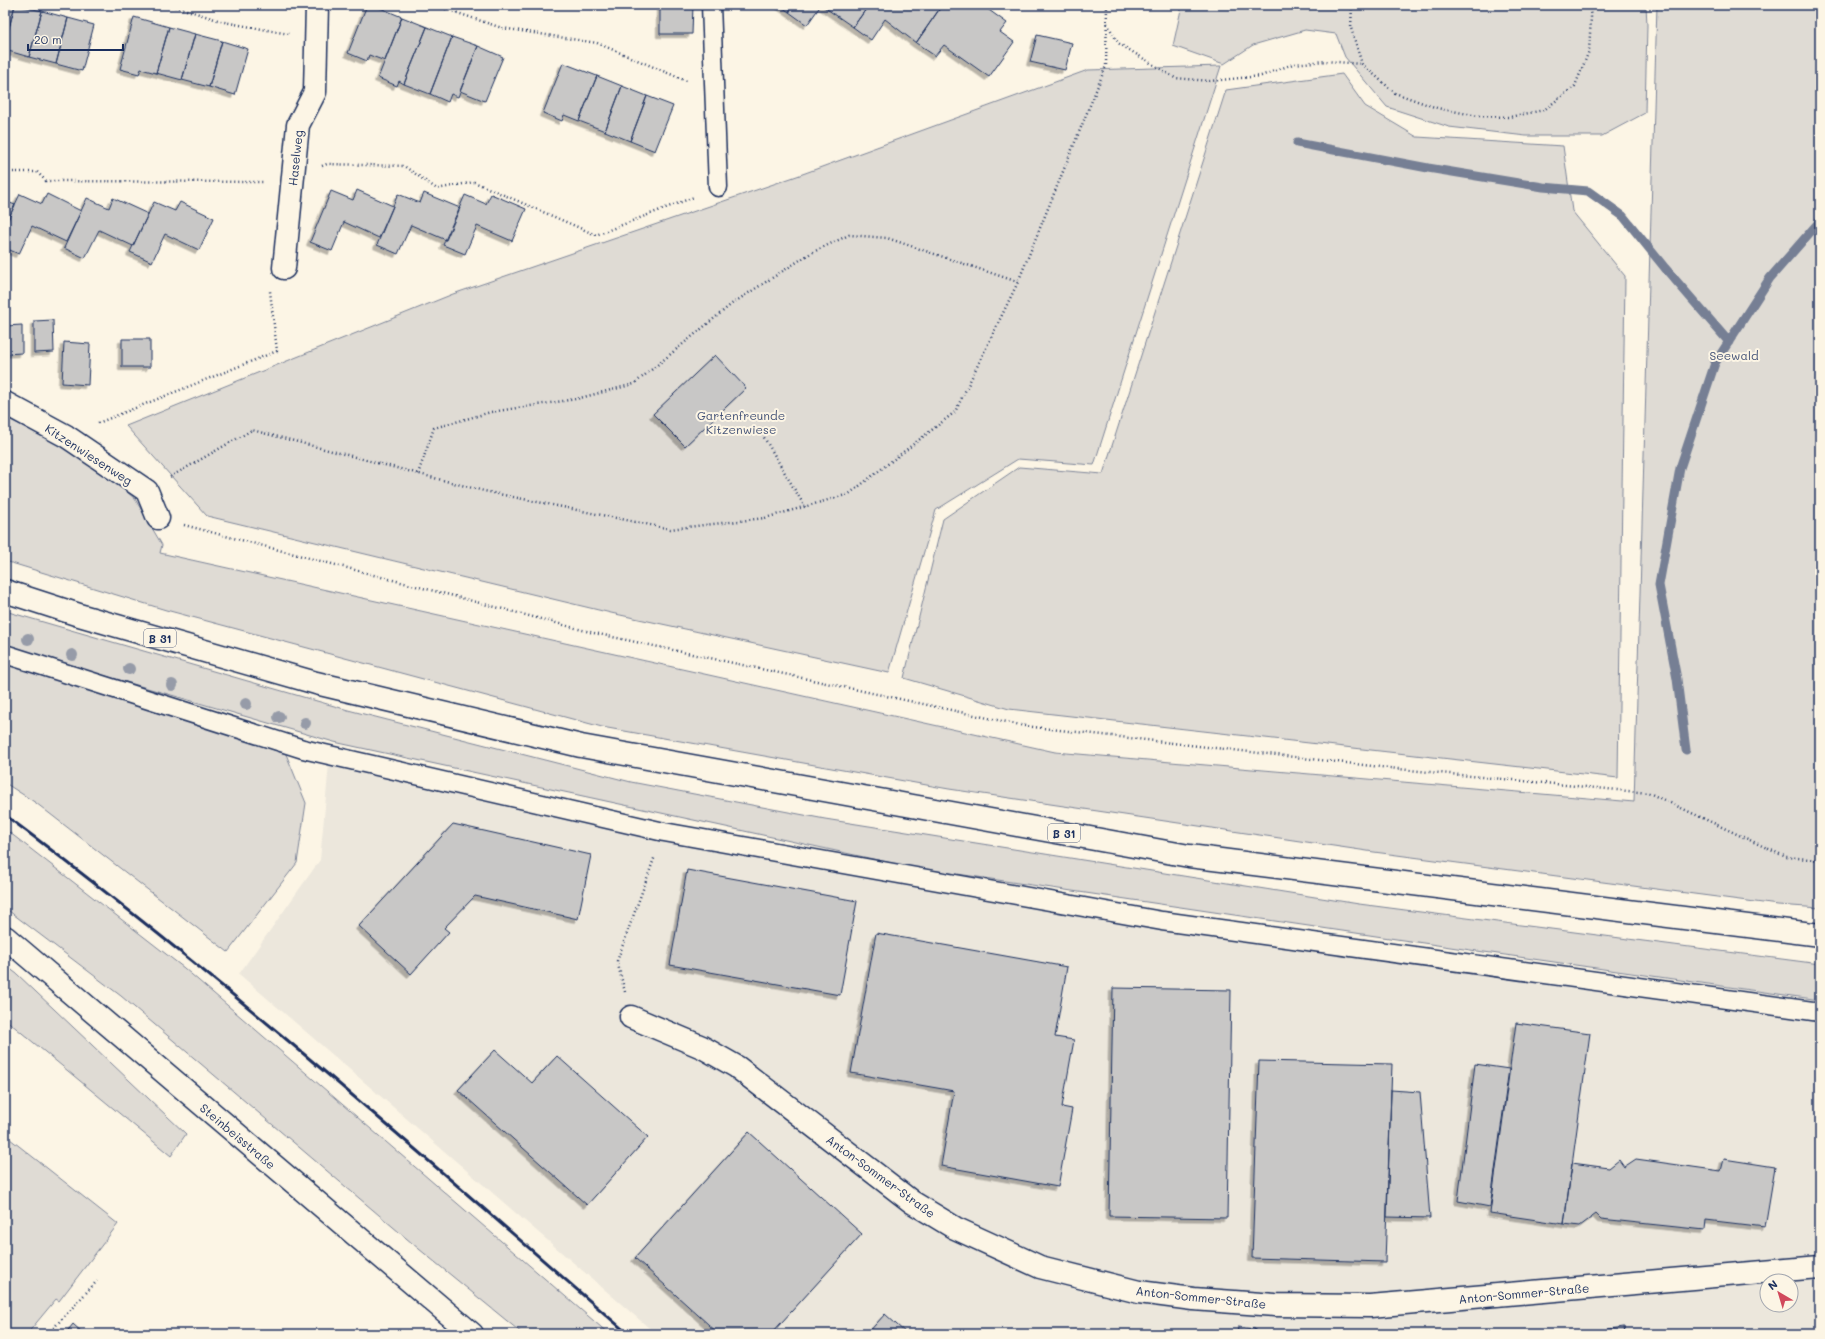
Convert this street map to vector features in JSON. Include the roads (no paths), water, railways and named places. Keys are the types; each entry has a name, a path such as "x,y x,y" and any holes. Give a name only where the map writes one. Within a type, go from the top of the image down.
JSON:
{"street":[{"name":"Haselweg","path":"284,268 298,125 315,92 317,5"},
{"name":"Kitzenwiesenweg","path":"5,403 66,436 147,491 158,518"},
{"name":"B 31","path":"5,591 78,615 316,683 581,746 1189,856 1820,935"},
{"name":"Steinbeisstraße","path":"5,937 472,1334"},
{"name":"Anton-Sommer-Straße","path":"631,1017 702,1047 737,1067 912,1202 955,1228 1040,1267 1139,1292 1193,1299 1275,1305 1370,1306 1820,1267"}],"lane":[{"path":"711,5 718,187"},
{"path":"5,654 303,749 664,832 1162,920 1820,1012"}],"waterway":[{"path":"1297,143 1428,168 1543,187 1588,191 1623,216 1665,268 1729,342"},
{"path":"1686,750 1677,679 1659,585 1680,468 1715,363 1770,278 1820,221"}],"railway":[{"path":"5,815 86,877 244,1004 628,1334"}],"park label":[{"name":"Seewald","path":"1734,355"},
{"name":"Gartenfreunde Kitzenwiese","path":"741,422"}]}
